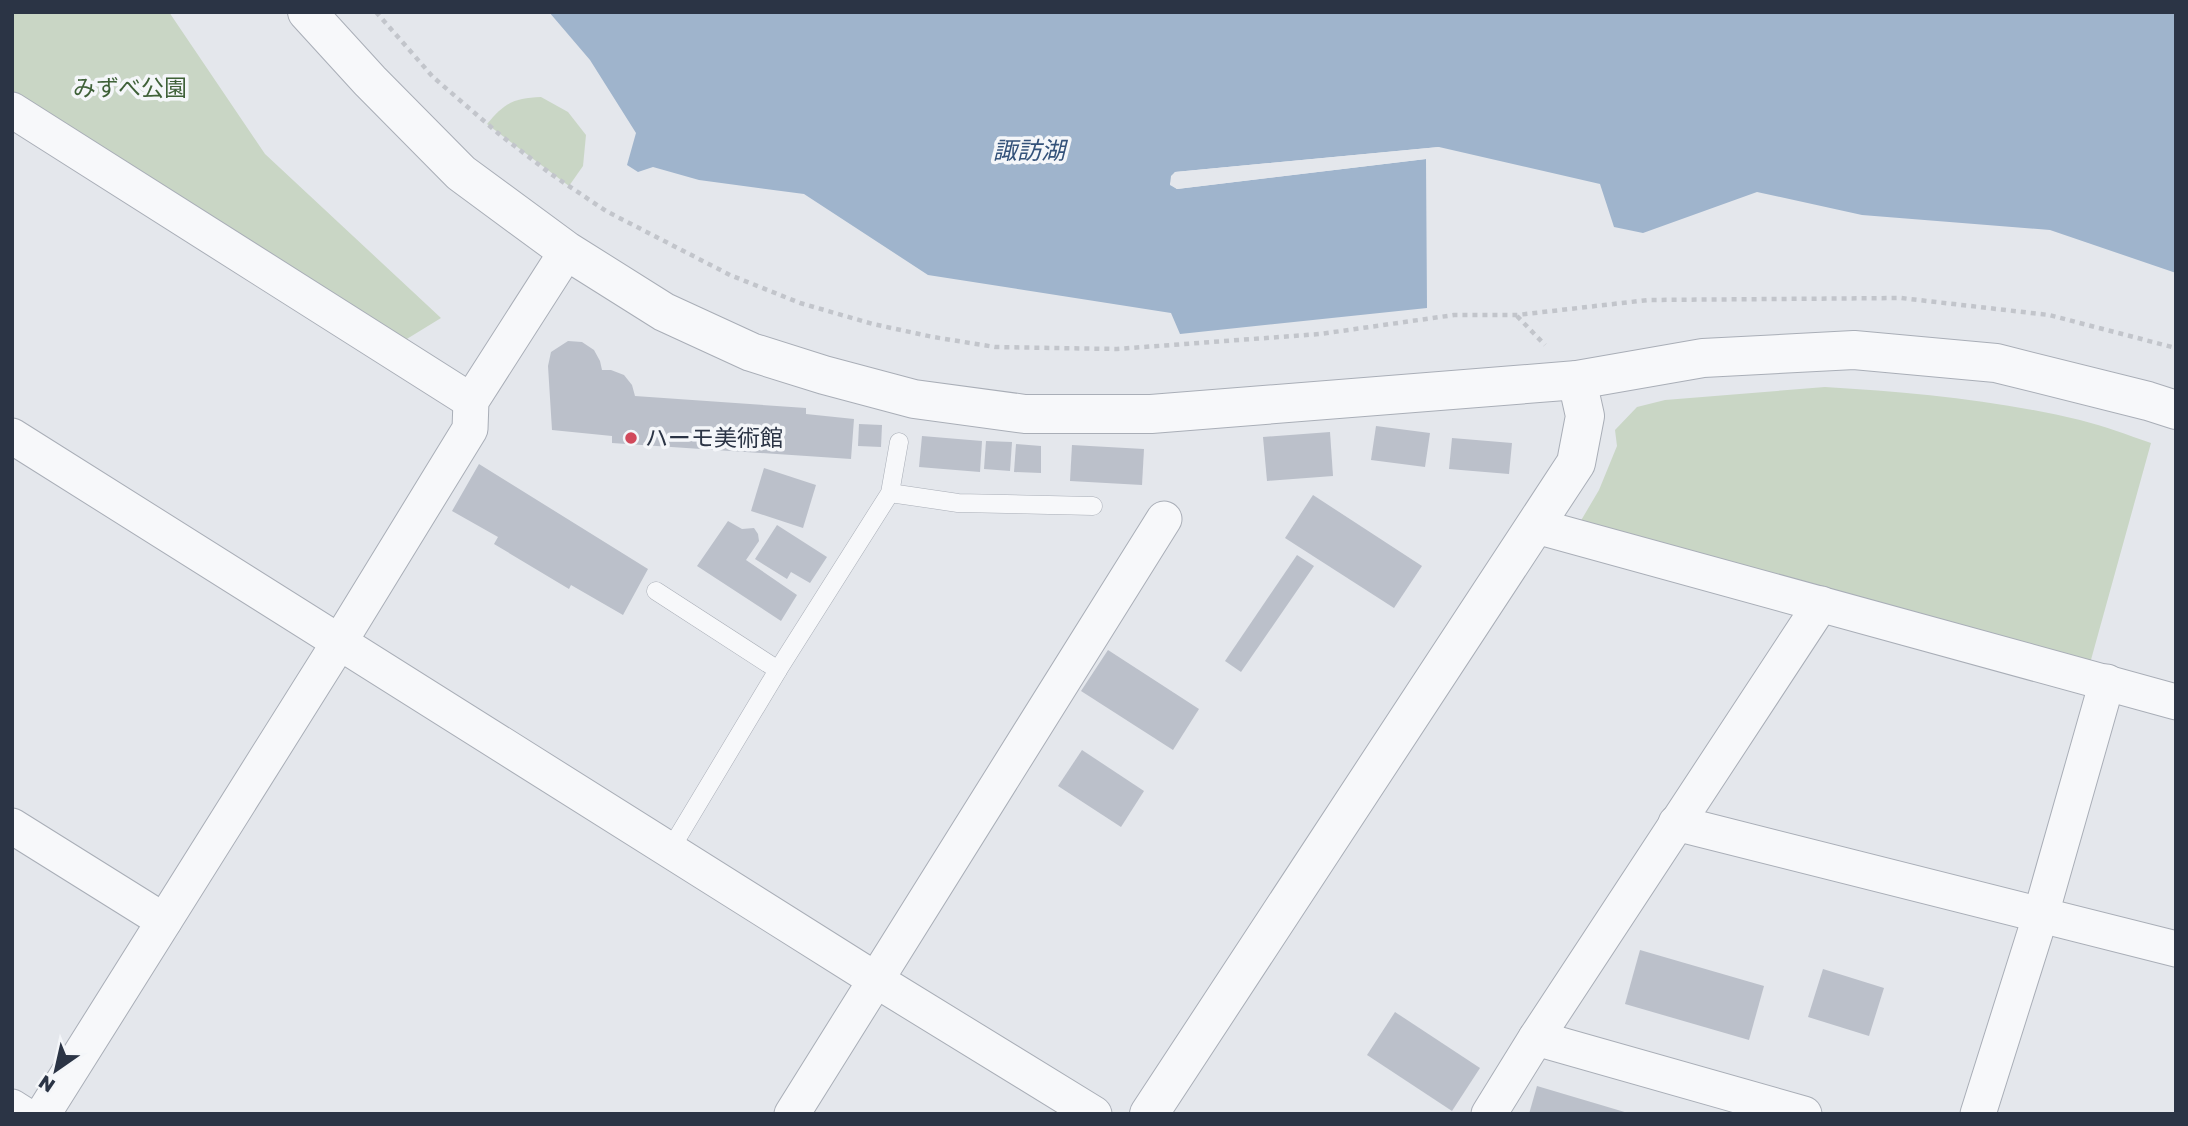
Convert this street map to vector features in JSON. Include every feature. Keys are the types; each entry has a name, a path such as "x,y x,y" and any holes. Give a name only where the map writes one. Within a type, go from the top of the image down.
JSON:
{"street":[{"path":"307,12 370,81 461,173 567,251 664,312 751,352 914,399 1026,414 1151,414 1577,380 1703,358 1854,350 1996,363 2176,410"},
{"path":"12,110 471,401"},
{"path":"43,1114 470,429 471,401 567,251"},
{"path":"1149,1114 1576,463 1585,416 1577,380"},
{"path":"12,436 876,980 1094,1114"},
{"path":"792,1114 1164,519"},
{"path":"1536,526 2176,702"},
{"path":"1489,1114 1821,604"},
{"path":"1979,1114 2107,682"},
{"path":"1676,823 2176,949"},
{"path":"12,826 164,921"},
{"path":"1536,1038 1804,1114"},
{"path":"12,1107 23,1114"}],"lane":[{"path":"670,850 778,670 890,493 899,442"},
{"path":"890,493 958,503 1093,506"},
{"path":"656,591 778,670"}],"path":[{"path":"376,12 433,77 510,142 606,211 730,275 800,303 873,324 933,337 995,347 1117,349 1320,334 1454,315 1517,315 1648,300 1901,298 2049,315 2176,348"},
{"path":"1517,315 1550,351 1536,352"}],"green space":[{"name":"みずべ公園","path":"12,12 169,12 265,154 441,318 397,345 12,105"},
{"path":"541,97 568,112 586,135 583,166 569,186 487,124 510,103"},
{"path":"1825,387 1921,394 2017,407 2089,422 2151,443 2089,667 1576,529 1599,490 1617,446 1615,430 1637,407 1665,400"}],"water":[{"name":"諏訪湖","path":"549,12 2176,12 2176,273 2050,230 1862,215 1757,192 1643,233 1614,227 1600,184 1439,147 1175,172 1170,184 1177,189 1426,159 1427,308 1180,334 1171,313 928,275 804,194 699,180 653,167 638,172 627,165 636,133 590,60"}],"pier":[{"path":"1439,147 1434,151 1177,175 1174,183 1178,185 1428,156 1426,159 1177,189 1170,185 1171,176 1175,172"}],"building":[{"path":"568,341 582,342 594,350 602,370 624,375 632,385 635,396 806,408 806,414 854,419 851,459 612,443 612,436 552,430 548,366 551,352"},
{"path":"859,424 882,425 881,447 858,446"},
{"path":"1376,426 1430,433 1425,467 1371,460"},
{"path":"1330,432 1333,476 1267,481 1263,437"},
{"path":"922,436 982,441 980,472 919,467"},
{"path":"1452,438 1512,443 1509,474 1449,469"},
{"path":"986,441 1012,442 1010,471 984,469"},
{"path":"1016,444 1041,446 1041,473 1014,472"},
{"path":"1072,445 1144,449 1142,485 1070,481"},
{"path":"479,464 648,569 623,615 571,585 569,589 494,544 498,537 452,511"},
{"path":"764,468 816,485 803,528 751,511"},
{"path":"1313,495 1422,566 1394,608 1285,538"},
{"path":"728,521 742,529 754,528 759,541 746,560 797,595 781,621 697,566"},
{"path":"777,525 827,557 810,583 791,572 787,579 755,559"},
{"path":"1297,555 1314,566 1241,672 1225,661"},
{"path":"1108,650 1199,709 1173,750 1081,691"},
{"path":"1082,750 1144,791 1121,827 1058,786"},
{"path":"1640,950 1764,986 1749,1040 1625,1004"},
{"path":"1823,969 1884,988 1869,1036 1808,1017"},
{"path":"1395,1012 1480,1068 1452,1111 1367,1055"},
{"path":"1537,1086 1628,1113 1628,1114 1529,1114"}],"place":[{"name":"ハーモ美術館","path":"631,438"}]}
